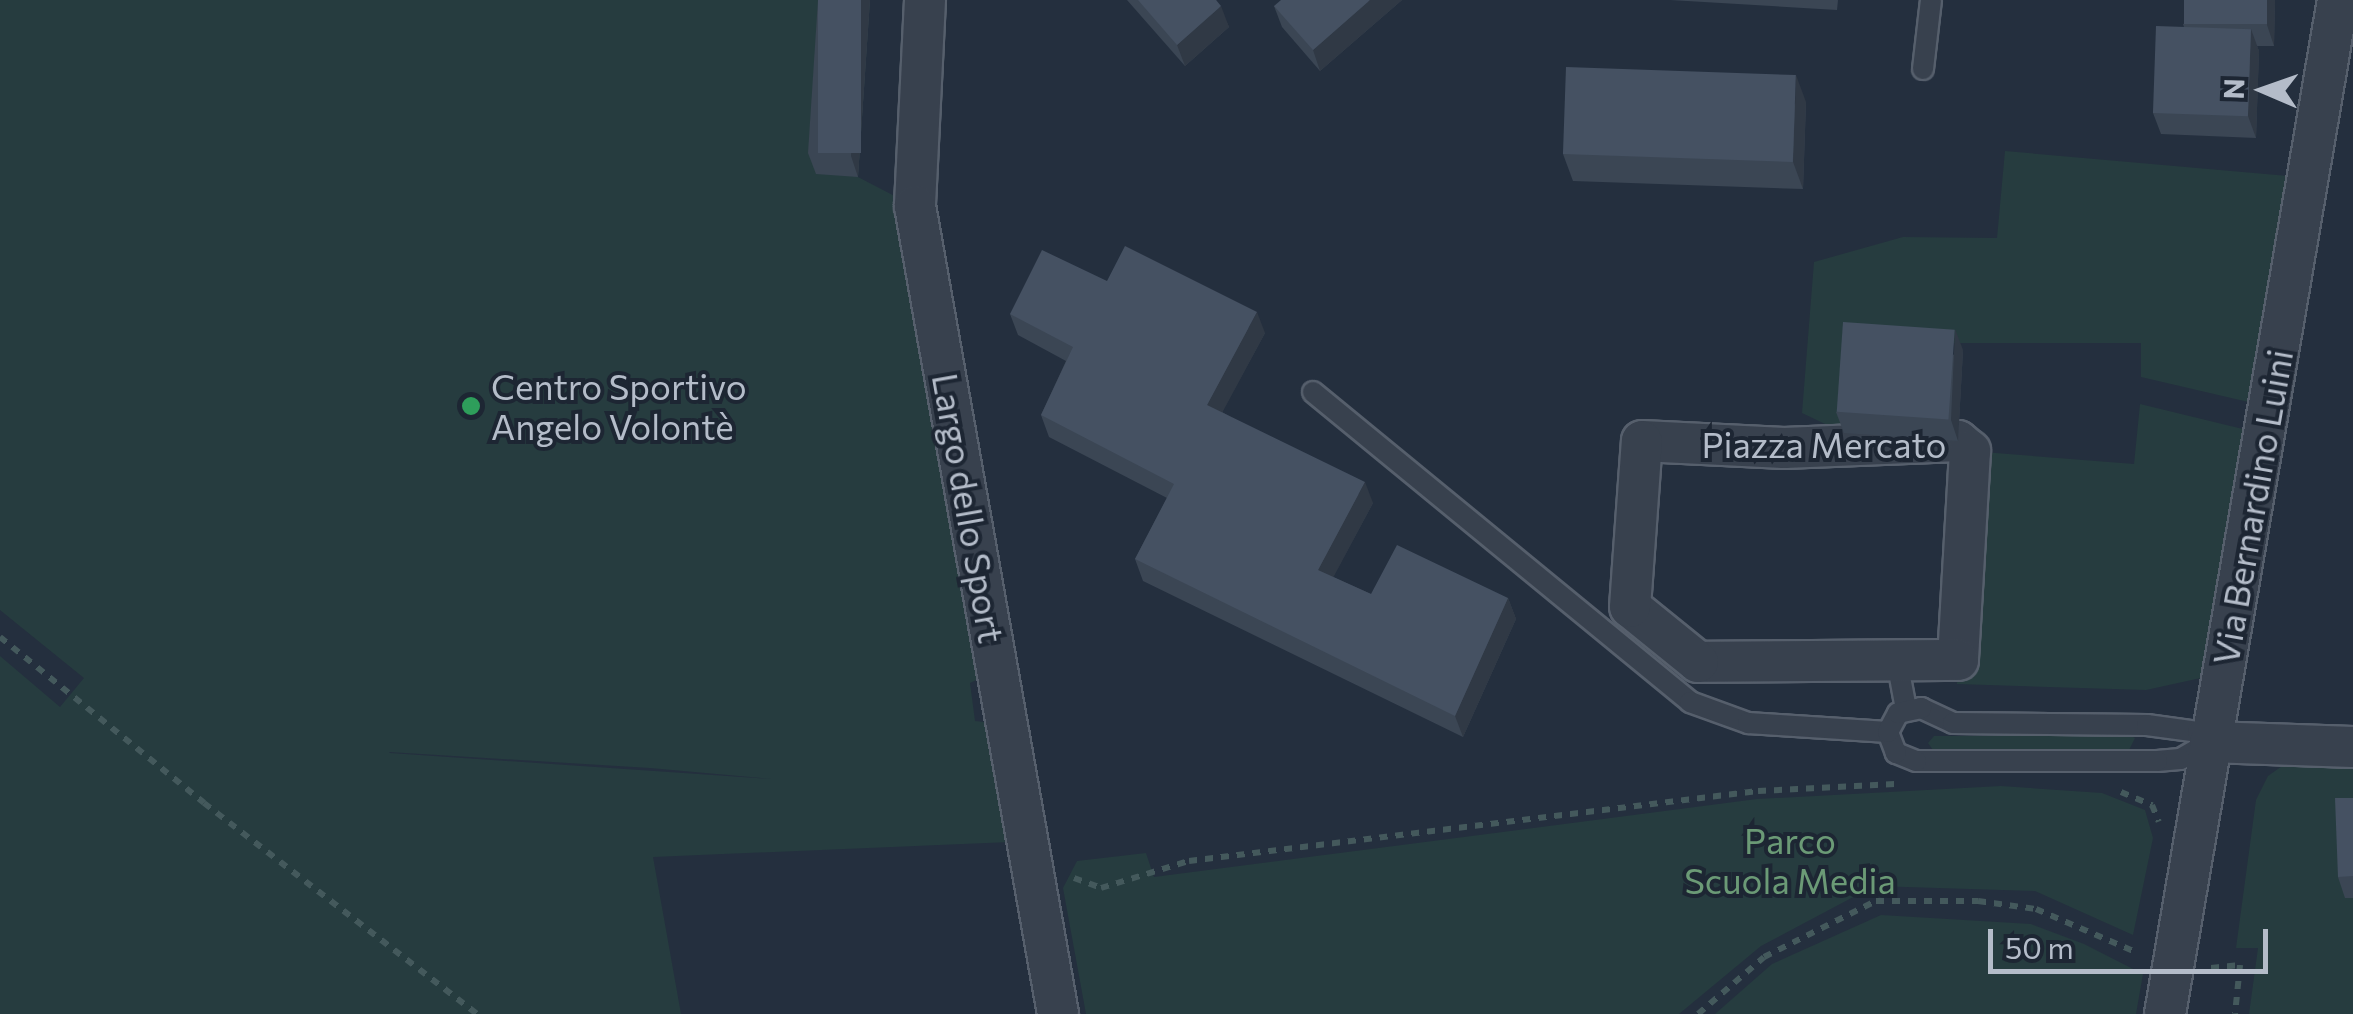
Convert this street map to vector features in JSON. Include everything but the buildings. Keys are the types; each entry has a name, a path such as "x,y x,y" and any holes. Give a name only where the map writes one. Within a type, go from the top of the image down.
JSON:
{"street":[{"name":"Largo dello Sport","path":"924,0 915,206 1058,1014"},
{"name":"Via Bernardino Luini","path":"2164,1014 2267,432 2338,0"},
{"name":"Piazza Mercato","path":"1642,441 1784,448 1958,441 1970,451 1958,660 1897,661 1698,662 1630,607 1642,441"},
{"path":"2210,742 2353,748"}],"lane":[{"path":"1923,68 1931,0"},
{"path":"1313,392 1690,702 1748,723 1888,732"},
{"path":"1897,661 1906,709"},
{"path":"1921,708 1953,723 2147,725 2198,732 2210,742 2197,752 2157,761 1916,761 1896,753 1888,732 1890,722 1906,709 1921,708"}],"path":[{"path":"0,637 204,803 477,1014"},
{"path":"1034,866 1063,867 1080,884 1101,888 1189,860 1758,792 1908,783"},
{"path":"2104,784 2152,805 2165,836"},
{"path":"1698,1014 1764,957 1876,901 1978,901 2036,909 2142,955 2146,938"}],"green space":[{"name":"Centro Sportivo Angelo Volontè","path":"0,0 870,0 858,177 908,203 989,674 970,683 975,721 993,723 1010,842 653,857 681,1014 0,1014 0,656 60,707 84,678 0,610","holes":["389,752 650,768 772,779"]},
{"path":"2005,151 2289,176 2257,404 2141,377 2141,343 1852,343 1844,433 1802,413 1814,262 1903,237 1997,238"},
{"path":"2140,404 2251,431 2210,676 2146,690 1957,684 1970,451 2134,464"},
{"path":"1934,736 2135,738 2129,750 1933,750 1928,743"},
{"path":"2292,759 2353,767 2353,1014 2249,1014 2258,948 2236,948 2256,800 2268,776"},
{"name":"Parco Scuola Media","path":"2001,786 2102,793 2145,810 2153,838 2133,935 2035,891 1874,886 1761,946 1679,1014 1086,1014 1063,888 1077,861 1146,853 1154,877 1757,799"},
{"path":"1881,915 2031,924 2084,944 2143,974 2136,1014 1715,1014 1772,964"}],"place":[{"name":"Centro Sportivo Angelo Volontè","path":"471,406"}]}
